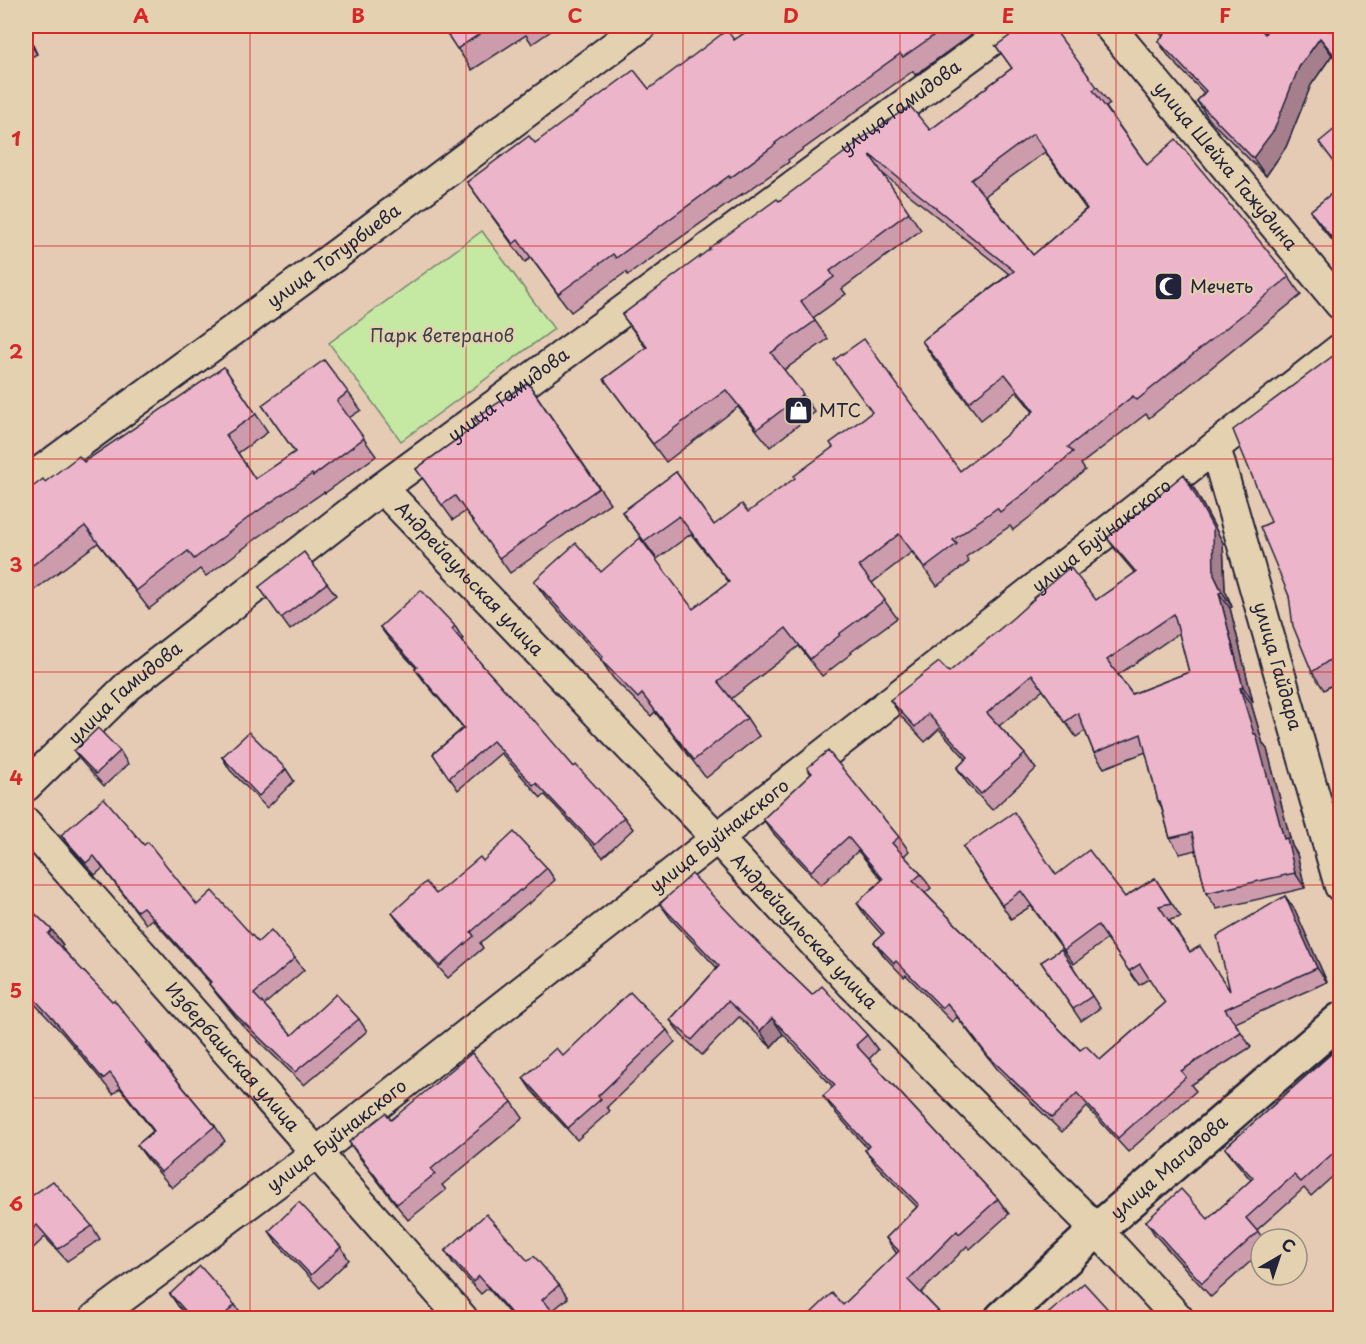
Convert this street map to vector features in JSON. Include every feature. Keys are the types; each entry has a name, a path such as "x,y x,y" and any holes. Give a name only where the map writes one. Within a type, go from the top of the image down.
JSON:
{"main road":[{"name":"улица Магидова","path":"1002,1318 1097,1230 1341,1020"}],"street":[{"name":"улица Тотурбиева","path":"26,482 330,259 641,26"},
{"name":"улица Гамидова","path":"26,786 127,687 382,488 1011,26"},
{"name":"улица Шейха Тажудина","path":"1109,26 1341,304"},
{"name":"улица Буйнакского","path":"95,1318 316,1153 1341,349"},
{"name":"улица Гайдара","path":"1215,447 1341,886"},
{"name":"Андрейаульская улица","path":"382,488 717,838 852,984 1097,1230 1178,1318"},
{"name":"Избербашская улица","path":"26,823 462,1318"}],"green space":[{"name":"Парк ветеранов","path":"482,231 554,329 401,441 329,343"}],"building":[{"path":"442,26 492,26 457,49"},
{"path":"755,26 947,26 903,57 900,54 616,258 613,254 558,294 518,240 513,244 467,182 529,136 535,143 634,70 649,89 727,30 734,40"},
{"path":"1023,26 1052,26 1097,87 1093,90 1147,165 1176,139 1289,277 1137,400 1133,396 1068,447 1073,452 1026,492 1000,512 997,508 953,540 957,544 925,568 899,534 859,566 885,600 810,659 786,628 718,682 747,718 694,760 642,694 638,698 601,660 603,657 534,581 576,543 601,572 640,538 693,609 729,582 679,516 644,541 622,512 676,472 714,525 742,504 748,512 795,478 794,476 833,447 830,443 872,412 834,360 864,339 960,471 1034,411 1005,374 969,402 922,341 1014,271 870,155 909,212 830,271 834,277 801,301 815,321 771,353 803,394 757,429 726,390 653,444 604,379 647,347 622,315 709,248 777,199 779,201 855,143 910,106 930,130 1012,68 996,46","holes":["1033,134 1087,209 1033,255 971,180"]},
{"path":"1157,26 1258,26 1265,34 1269,26 1341,26 1341,63 1320,38 1299,67 1274,130 1253,158 1197,101 1206,91 1158,41 1165,34"},
{"path":"1341,124 1341,171 1319,142"},
{"path":"1341,186 1341,249 1310,211"},
{"path":"1341,350 1341,652 1312,672 1293,626 1289,596 1260,527 1271,522 1233,430"},
{"path":"324,360 348,392 337,401 364,438 313,476 312,474 248,518 194,559 188,551 136,591 85,526 26,570 26,492 43,479 45,482 79,456 84,462 224,367 256,414 226,435 255,479 295,452 262,405"},
{"path":"528,383 599,488 499,558 455,496 442,505 416,469 478,424 474,419"},
{"path":"1184,474 1213,528 1214,575 1222,592 1219,593 1243,687 1240,688 1254,734 1256,734 1284,839 1287,838 1295,873 1206,893 1192,833 1170,838 1141,734 1094,753 1078,713 1065,722 1032,674 987,713 1025,754 981,794 957,768 968,757 928,714 915,727 890,700 939,662 949,672 1070,567 1096,600 1136,572 1107,538","holes":["1174,614 1189,672 1132,694 1107,660"]},
{"path":"304,552 327,583 281,618 259,587"},
{"path":"421,590 455,626 452,629 483,666 574,767 576,765 624,817 595,845 536,783 533,785 493,741 449,778 433,754 464,728 415,669 417,667 380,627"},
{"path":"1341,715 1341,726 1335,720"},
{"path":"98,728 120,751 96,774 74,751"},
{"path":"249,732 286,769 259,796 222,757"},
{"path":"828,751 899,837 892,843 921,874 913,881 1080,1050 1086,1046 1100,1060 1165,1003 1140,964 1129,971 1098,925 1064,950 1021,891 1002,905 963,847 1014,812 1056,875 1089,850 1125,897 1155,878 1171,903 1159,906 1190,952 1200,946 1230,991 1217,936 1285,896 1317,968 1225,1009 1241,1032 1181,1071 1186,1077 1118,1138 1077,1093 1052,1118 988,1056 947,1003 942,1008 874,942 884,933 857,903 883,879 848,837 811,871 763,819 812,773 807,768"},
{"path":"104,798 144,845 148,842 197,905 212,891 258,942 271,930 295,958 254,994 292,1035 336,994 359,1019 295,1072 236,1015 209,984 211,982 143,907 137,911 94,856 86,863 61,835"},
{"path":"514,832 547,868 471,932 474,936 440,966 392,913 426,882 436,894 480,857 483,861"},
{"path":"692,874 812,995 822,986 867,1035 856,1045 998,1199 959,1234 957,1231 908,1280 938,1311 930,1318 806,1318 832,1293 843,1305 899,1251 886,1238 919,1205 865,1150 869,1146 823,1096 835,1085 772,1018 760,1031 728,1001 692,1040 670,1020 719,966 660,904"},
{"path":"26,905 52,930 48,934 112,1001 114,1000 148,1042 146,1043 215,1126 161,1172 137,1145 154,1131 110,1073 103,1079 26,990 26,982 30,977 26,973"},
{"path":"1061,949 1092,996 1073,1009 1041,962"},
{"path":"630,992 667,1030 598,1096 601,1099 568,1128 523,1078 556,1048 563,1056"},
{"path":"1341,1045 1341,1146 1301,1182 1294,1175 1246,1218 1254,1227 1249,1227 1249,1240 1202,1283 1146,1221 1181,1189 1208,1219 1253,1178 1225,1148"},
{"path":"472,1053 512,1102 431,1169 435,1174 397,1204 349,1142 386,1113 391,1120"},
{"path":"53,1181 92,1226 58,1249 37,1225 26,1235 26,1200"},
{"path":"299,1202 341,1247 311,1275 269,1231"},
{"path":"486,1214 528,1261 534,1256 559,1285 542,1300 560,1318 515,1318 479,1276 473,1282 445,1251"},
{"path":"200,1266 235,1305 221,1318 192,1318 170,1294"},
{"path":"1084,1283 1116,1318 1043,1318"}],"place":[{"name":"Мечеть","path":"1169,287"},
{"name":"МТС","path":"798,411"}]}
